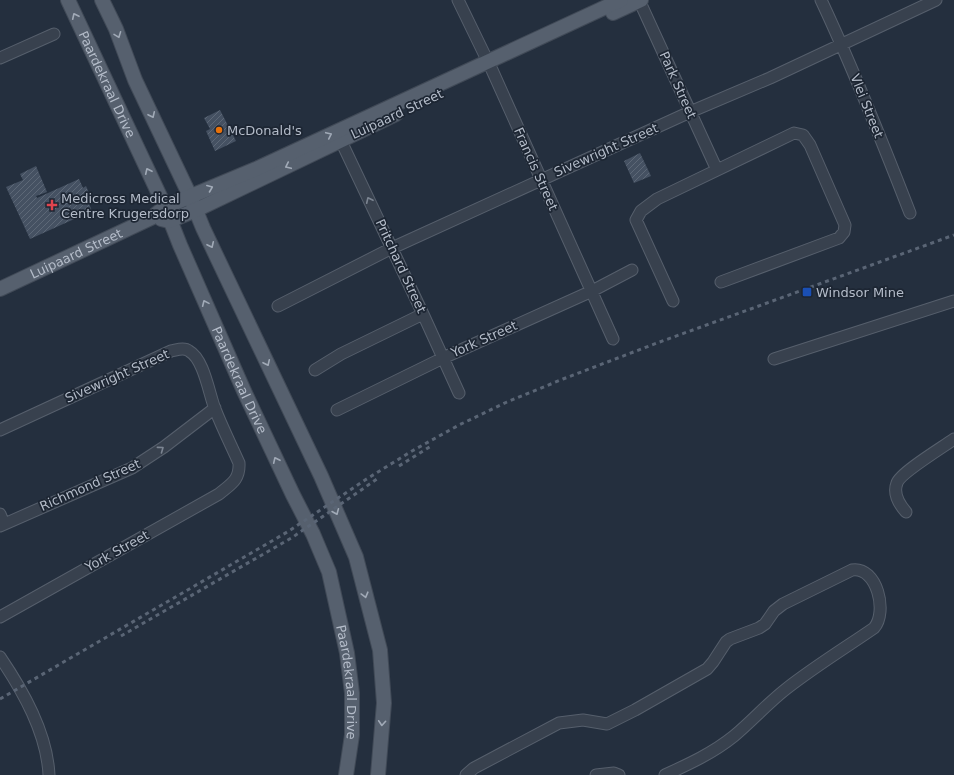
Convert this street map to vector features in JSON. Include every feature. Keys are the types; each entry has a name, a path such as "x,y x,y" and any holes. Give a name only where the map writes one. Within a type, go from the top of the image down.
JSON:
{"main road":[{"name":"Paardekraal Drive","path":"68,0 165,207 244,391 313,534 328,572 347,653 352,694 352,735 346,775"},
{"path":"102,0 116,29 135,80 190,196 206,235 321,476 356,557 380,650 384,703 378,775"},
{"name":"Luipaard Street","path":"170,221 341,141 621,0"},
{"name":"Luipaard Street","path":"0,289 151,218 165,207 256,169 640,0"},
{"path":"151,218 170,221"}],"street":[{"name":"Francis Street","path":"458,0 490,66 613,339"},
{"name":"Park Street","path":"640,0 717,170"},
{"name":"Vlei Street","path":"822,0 842,44 910,213"},
{"name":"Sivewright Street","path":"278,306 392,248 540,179 770,78 936,0"},
{"path":"0,58 54,34"},
{"path":"673,301 636,220 641,211 657,199 794,133 803,135 810,145 845,225 844,232 839,238 721,282"},
{"name":"Pritchard Street","path":"341,141 459,393"},
{"name":"York Street","path":"337,410 443,358 592,291 632,270"},
{"path":"774,360 954,301"},
{"path":"315,370 341,354 423,314"},
{"name":"Sivewright Street","path":"0,430 171,351 182,349 188,350 196,356 202,368 214,408 239,462 239,472 237,478 232,484"},
{"name":"Richmond Street","path":"1,521 138,464 164,447 214,408"},
{"path":"906,512 901,506 897,497 896,488 898,480 954,439"},
{"name":"York Street","path":"0,617 219,494 232,484"},
{"path":"466,775 474,768 558,723 583,720 607,724 635,710 707,669 726,642 759,628 765,624 774,611 783,604 852,570 861,570 870,577 876,588 880,601 879,620 874,628 772,700 756,718 732,737 698,760 665,775"},
{"path":"0,657 13,676 38,728 45,749 49,775"},
{"path":"596,775 614,773 619,775"}],"building":[{"name":"McDonald's","path":"220,110 236,141 215,151 206,131 210,129 204,118"},
{"path":"640,153 651,176 634,183 624,161"},
{"path":"36,166 47,192 36,196 37,198 79,179 83,188 86,186 92,200 88,201 92,211 30,239 6,187 23,180 20,174"}],"railway":[{"path":"0,699 289,531 365,480 412,451 459,425 507,402 563,379 657,343 954,235"},
{"path":"399,466 431,446"},
{"path":"121,636 293,537 377,479"}],"place":[{"name":"McDonald's","path":"219,130"},
{"name":"Medicross Medical Centre Krugersdorp","path":"52,205"},
{"name":"Windsor Mine","path":"807,292"}]}
